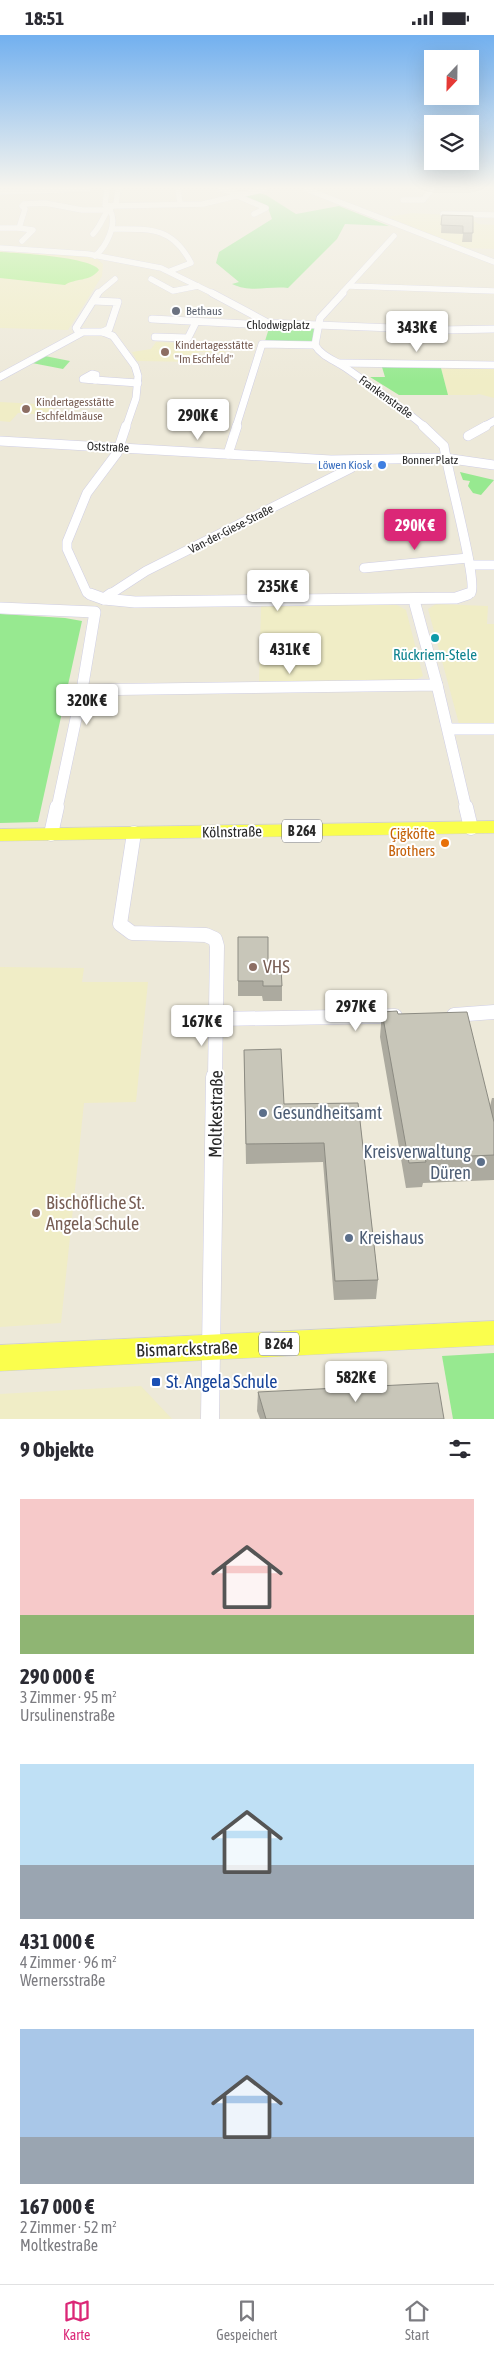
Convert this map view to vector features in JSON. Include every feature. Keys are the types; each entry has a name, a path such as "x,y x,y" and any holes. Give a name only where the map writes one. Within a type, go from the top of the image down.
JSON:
{"main road":[{"name":"Kölnstraße","path":"0,835 494,827"},
{"name":"Bismarckstraße","path":"0,1358 494,1333"}],"street":[{"path":"73,254 95,255 170,271 268,323"},
{"path":"170,271 191,263 187,254"},
{"path":"378,254 320,318 318,325 442,330 494,329"},
{"path":"472,254 494,262"},
{"path":"78,333 76,327 106,283 115,279"},
{"path":"151,279 173,291"},
{"path":"175,299 167,293 198,286"},
{"path":"349,286 494,291"},
{"path":"94,301 118,301 109,329 103,333"},
{"name":"Chlodwigplatz","path":"152,319 266,326 268,323 318,325 315,345 262,344 228,454"},
{"path":"155,337 188,339 196,323"},
{"path":"0,377 57,347 78,333 103,333 113,336 120,343 135,366 138,383 136,398 117,453 87,493 67,545 83,590 93,596 104,599"},
{"name":"Frankenstraße","path":"104,599 135,602 465,596 471,593 474,589 469,561 445,458 444,446 435,436 388,397 339,363 317,351 315,345"},
{"path":"339,363 494,365"},
{"path":"95,381 138,383"},
{"path":"468,436 494,421"},
{"name":"Oststraße","path":"0,441 358,461 395,460"},
{"name":"Bonner Platz","path":"395,460 445,458 494,465"},
{"name":"Van-der-Giese-Straße","path":"104,599 146,571 351,468 358,461"},
{"path":"364,568 404,566 428,560 469,561 494,565"},
{"path":"415,604 437,685 471,828"},
{"path":"0,608 56,612 95,612 82,690 50,834"},
{"path":"82,690 437,685"},
{"path":"448,729 494,729"},
{"name":"Moltkestraße","path":"134,833 120,924 124,929 132,933 206,935 215,939 217,946 210,1419"},
{"path":"443,1015 494,1012"},
{"path":"217,1019 413,1016"}],"shaded area":[{"path":"0,254 75,255 96,258 103,264 102,276 68,330 0,328"},
{"name":"Kindertagesstätte \"Im Eschfeld\"","path":"156,342 226,345 224,353 199,352 195,362 137,361 132,352 151,349"},
{"path":"441,368 494,369 494,398 479,394 448,395"},
{"name":"Kindertagesstätte Eschfeldmäuse","path":"0,402 56,405 48,415 18,413 10,422 0,421"},
{"path":"395,604 406,610 423,676 415,680 259,682 261,606"},
{"path":"436,604 488,606 487,624 494,624 494,723 459,724 428,609"},
{"name":"Bischöfliche St. Angela Schule","path":"0,967 84,968 82,982 148,982 136,1102 84,1103 61,1323 0,1327"},
{"path":"141,1386 172,1419 0,1419 0,1394"}],"green space":[{"path":"0,254 20,254 69,259 83,262 99,270 87,278 65,285 0,278"},
{"path":"219,254 322,254 288,288 253,289 239,287 232,284 239,282 216,263"},
{"path":"270,325 315,328 312,342 265,341"},
{"path":"45,356 70,361 63,369 32,363"},
{"path":"382,367 441,368 448,395 399,395 370,377 385,377"},
{"path":"460,472 494,480 481,495 473,493 468,486 470,481 463,480"},
{"path":"0,614 65,618 82,621 38,822 0,823"},
{"path":"494,1353 494,1419 453,1419 442,1356"}],"building":[{"path":"238,937 268,937 268,967 281,967 282,986 263,986 263,981 238,981"},
{"path":"397,1011 398,1014 467,1012 494,1122 494,1155 425,1158 426,1162 409,1163 382,1012"},
{"name":"Kreishaus","path":"281,1049 284,1104 358,1103 378,1280 335,1281 324,1143 246,1144 244,1050"},
{"path":"438,1383 444,1419 266,1419 258,1392"}],"place":[{"name":"Bethaus","path":"176,311"},
{"name":"Kindertagesstätte \"Im Eschfeld\"","path":"165,352"},
{"name":"Kindertagesstätte Eschfeldmäuse","path":"26,409"},
{"name":"Löwen Kiosk","path":"382,465"},
{"name":"Rückriem-Stele","path":"435,638"},
{"name":"Çiğköfte Brothers","path":"445,843"},
{"name":"VHS","path":"253,967"},
{"name":"Gesundheitsamt","path":"263,1113"},
{"name":"Kreisverwaltung Düren","path":"481,1162"},
{"name":"Bischöfliche St. Angela Schule","path":"36,1213"},
{"name":"Kreishaus","path":"349,1238"},
{"name":"St. Angela Schule","path":"156,1382"}]}
